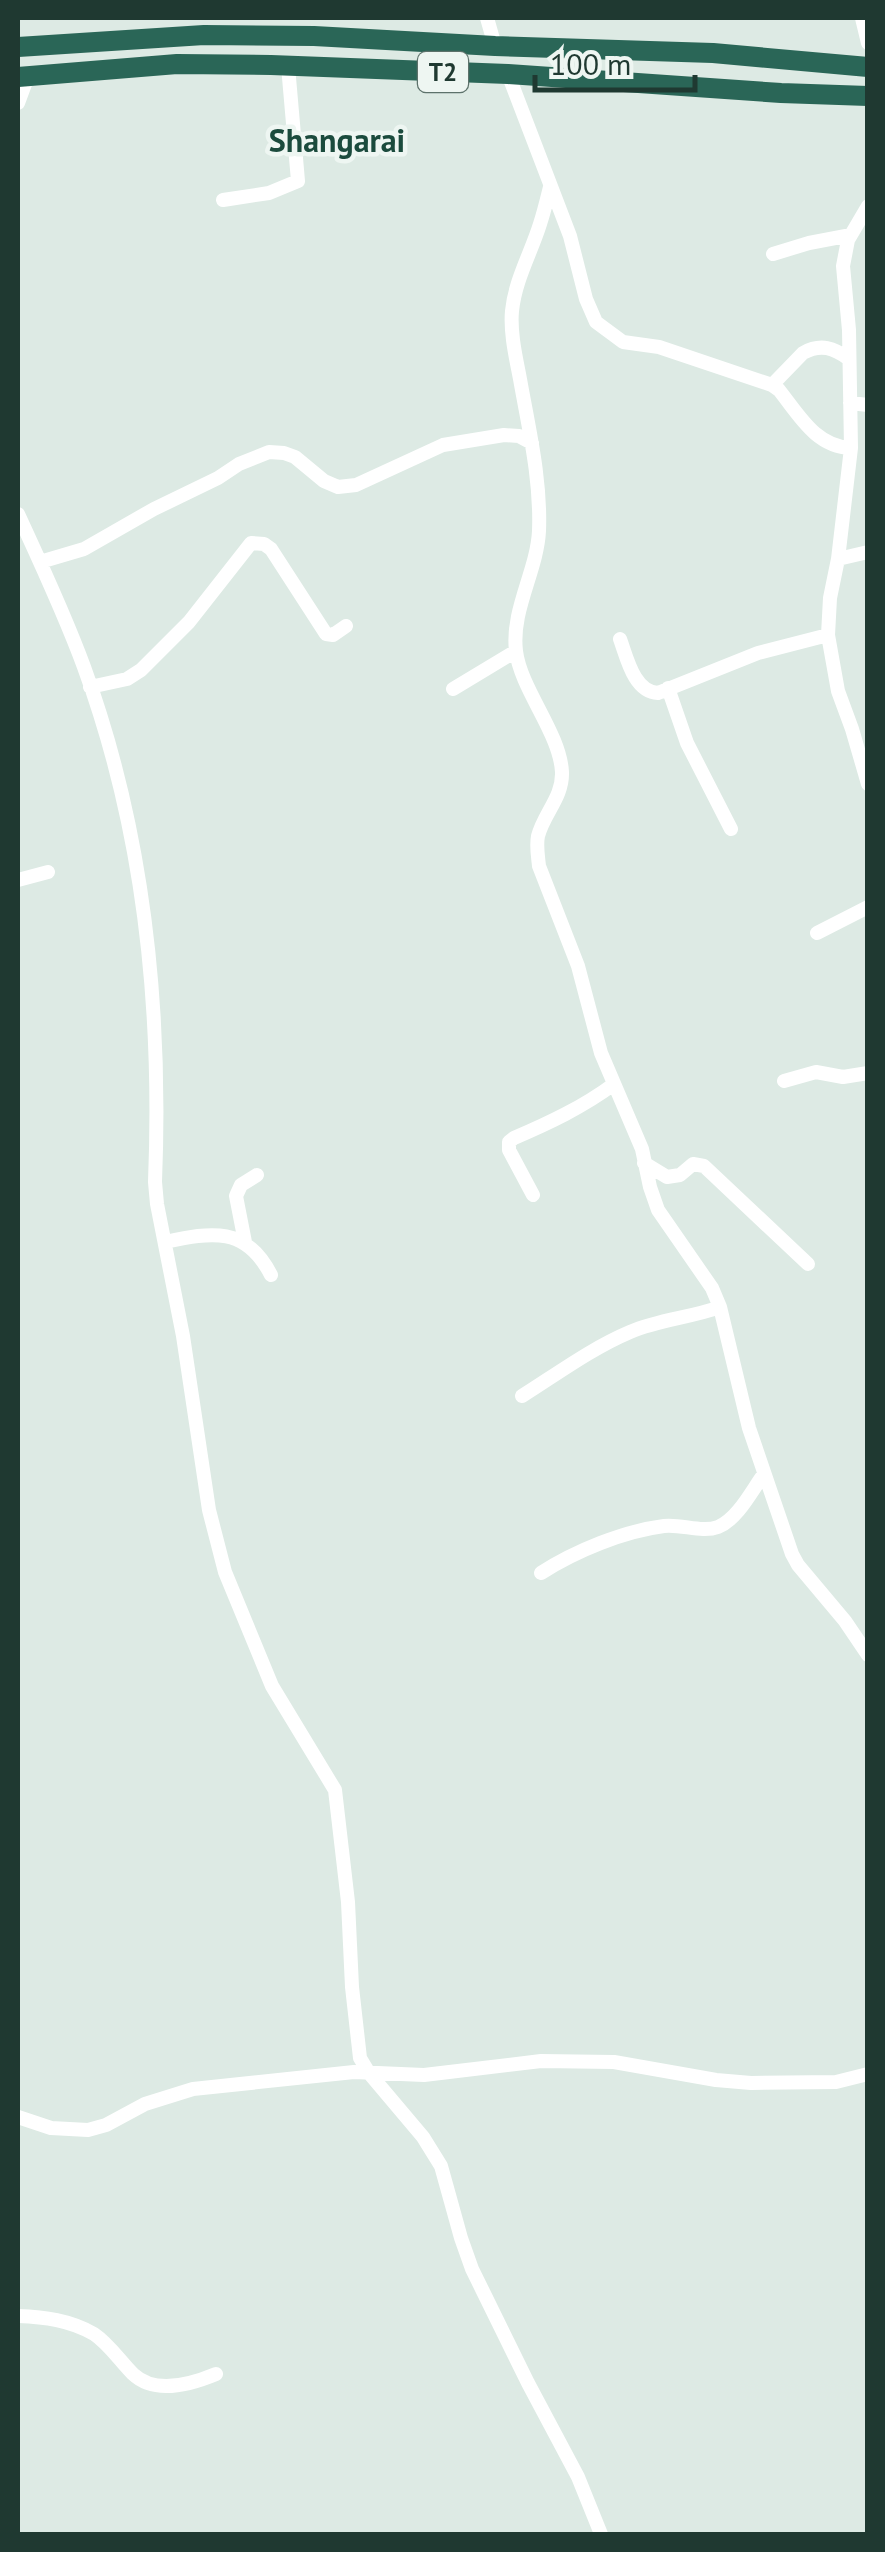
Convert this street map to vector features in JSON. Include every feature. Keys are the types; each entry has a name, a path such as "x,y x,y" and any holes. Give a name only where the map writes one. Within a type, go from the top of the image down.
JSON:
{"highway":[{"name":"T2","path":"18,47 204,36 314,36 714,53 868,67"},
{"path":"710,86 714,53"},
{"path":"782,93 785,60"},
{"name":"T2","path":"23,77 177,64 288,66 508,74 868,96"}],"street":[{"path":"487,18 495,46"},
{"path":"862,18 868,43"},
{"path":"223,200 269,193 298,180 288,66"},
{"path":"508,74 570,236 592,316 601,326 623,342 659,346 772,385 822,440 834,447 851,448"},
{"path":"18,103 23,77"},
{"path":"550,187 512,308 515,349 536,470 538,530 516,650 562,772 558,796 539,831 539,866 578,966 594,1029 614,1084 642,1149 658,1210 712,1288 720,1307 749,1428 792,1554 868,1655"},
{"path":"866,776 838,691 828,634 851,448 849,330 842,266 850,235 868,206"},
{"path":"773,254 850,235"},
{"path":"772,385 809,350 829,347 849,360"},
{"path":"850,403 868,405"},
{"path":"40,562 84,549 238,464 269,452 295,457 324,481 338,487 356,486 443,446 512,435 532,443"},
{"path":"20,524 57,599 90,687 120,792 148,941 157,1068 155,1182 208,1510 226,1572 272,1686 335,1790 360,2058 368,2073 414,2124 440,2166 472,2269 578,2477 601,2534"},
{"path":"90,687 127,678 141,670 189,622 251,543 270,549 326,634 333,635 346,626"},
{"path":"838,559 868,552"},
{"path":"620,638 642,688 658,692 758,653 828,634"},
{"path":"453,689 516,650"},
{"path":"668,688 687,743 731,829"},
{"path":"18,880 48,872"},
{"path":"817,934 868,907"},
{"path":"784,1080 816,1072 842,1077 868,1073"},
{"path":"533,1195 509,1150 509,1142 560,1118 614,1084"},
{"path":"644,1163 668,1177 680,1175 693,1164 704,1166 808,1264"},
{"path":"245,1242 236,1196 242,1185 257,1174"},
{"path":"164,1242 190,1236 229,1236 245,1242 264,1260 272,1275"},
{"path":"522,1396 629,1332 720,1307"},
{"path":"541,1573 561,1560 625,1535 668,1526 716,1528 734,1514 764,1474"},
{"path":"18,2116 51,2128 94,2129 136,2108 192,2089 332,2074 424,2076 541,2061 614,2062 751,2083 836,2082 868,2074"},
{"path":"18,2316 51,2318 79,2326 98,2336 135,2376 151,2382 172,2386 216,2374"}],"district":[{"name":"Shangarai","path":"337,140"}]}
